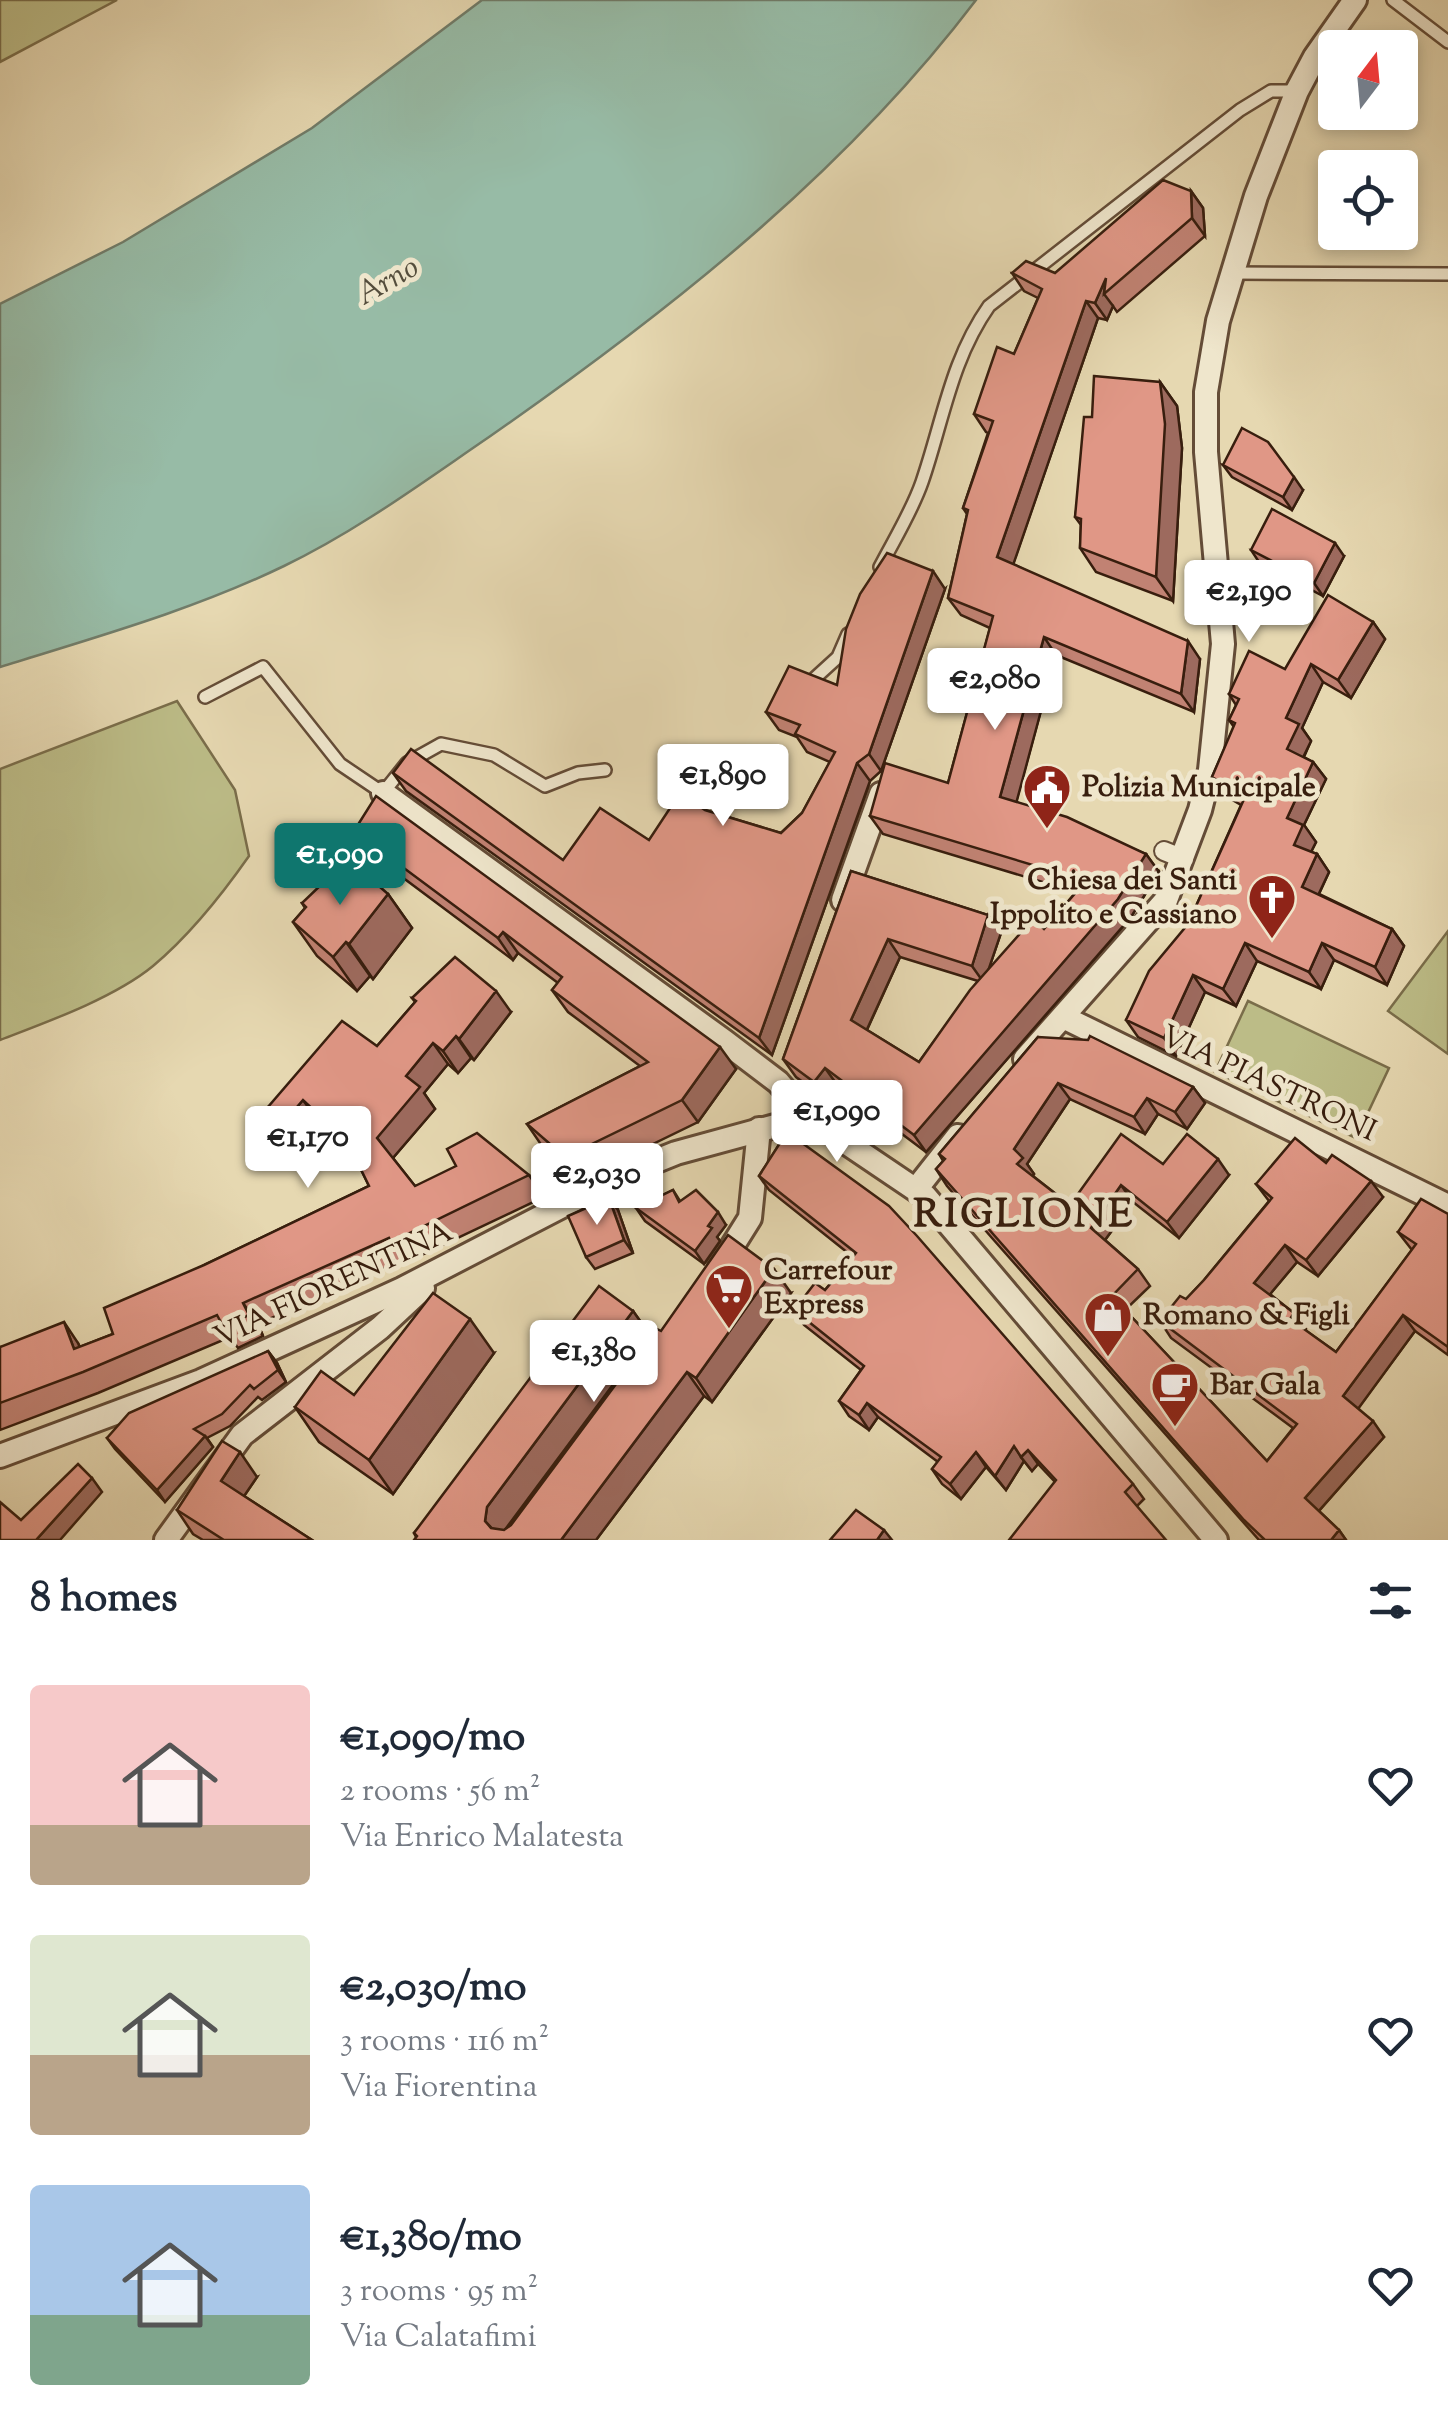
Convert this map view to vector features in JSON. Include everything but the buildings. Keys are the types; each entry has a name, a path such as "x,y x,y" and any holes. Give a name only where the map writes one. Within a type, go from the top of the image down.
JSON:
{"street":[{"path":"1012,1074 1166,900 1174,855 1210,770 1221,675 1220,586 1206,411 1218,321 1297,91 1314,56 1356,0"},
{"path":"838,916 884,786"},
{"path":"382,793 781,1073 808,1117 916,1188 1216,1540"},
{"name":"VIA PIASTRONI","path":"1064,1016 1448,1206"},
{"name":"VIA FIORENTINA","path":"0,1456 201,1382 444,1268 624,1174 676,1152 808,1117"},
{"path":"916,1188 970,1122"},
{"path":"704,1288 739,1241 750,1218 759,1129"},
{"path":"169,1539 242,1434 380,1328 444,1268"}],"lane":[{"path":"1393,0 1448,42"},
{"path":"870,586 921,486 962,351 989,306 1240,110 1272,91 1297,91"},
{"path":"1232,273 1448,274"},
{"path":"816,678 838,658 857,614"},
{"path":"205,697 263,667 340,764 382,793 407,763 441,744 494,755 545,786 578,773 606,770"}],"shaded area":[{"path":"0,0 117,0 0,62"},
{"path":"177,701 235,790 249,856 180,941 137,978 100,999 0,1040 0,769"},
{"path":"1448,931 1448,1054 1388,1011"},
{"path":"1248,1001 1389,1068 1356,1138 1215,1072"}],"water":[{"name":"Arno","path":"482,0 976,0 869,124 750,237 622,341 414,488 338,537 250,582 144,622 0,667 0,304 123,242 312,128"}],"place":[{"name":"Polizia Municipale","path":"1047,830"},
{"name":"Chiesa dei Santi Ippolito e Cassiano","path":"1272,940"},
{"name":"Carrefour Express","path":"729,1330"},
{"name":"Romano & Figli","path":"1108,1358"},
{"name":"Bar Gala","path":"1175,1428"}],"district":[{"name":"RIGLIONE","path":"1024,1216"}]}
